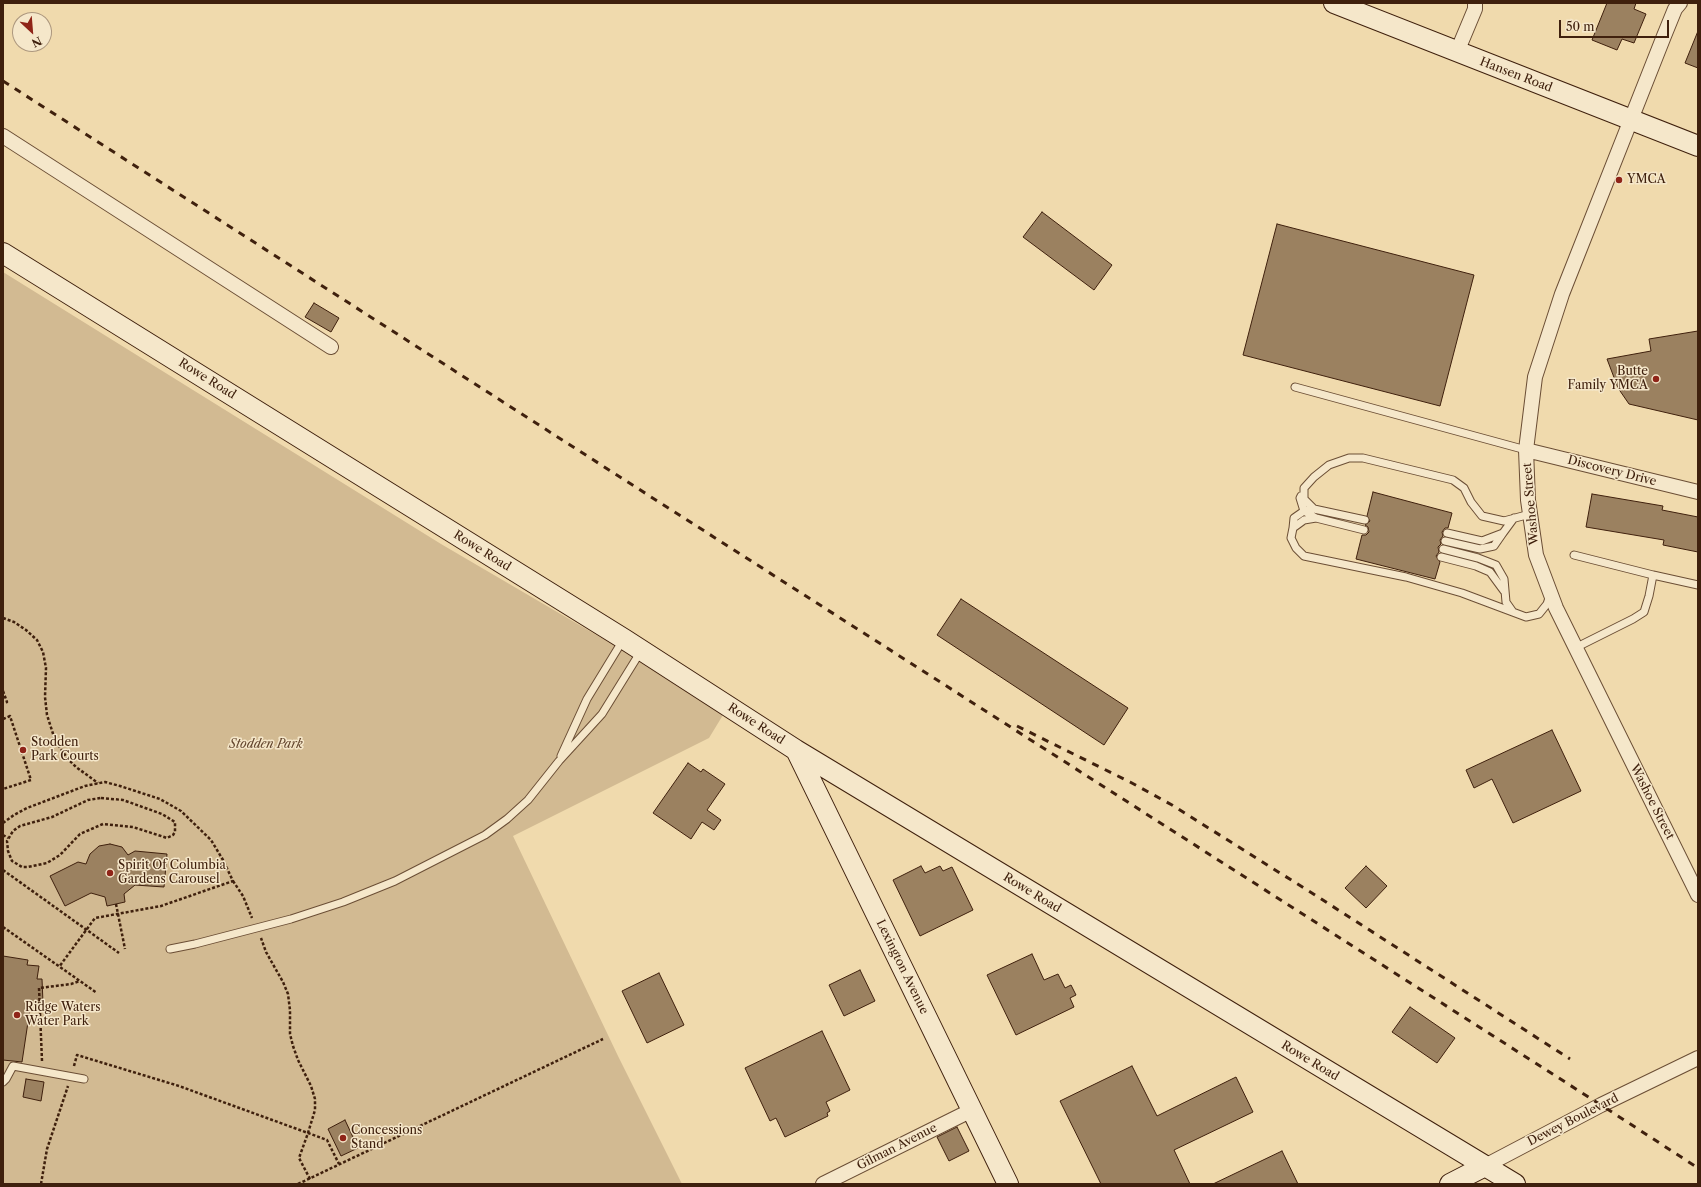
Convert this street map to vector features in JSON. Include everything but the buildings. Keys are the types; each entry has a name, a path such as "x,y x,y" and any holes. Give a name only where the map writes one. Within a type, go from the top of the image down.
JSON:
{"main road":[{"name":"Hansen Road","path":"1334,3 1698,146"},
{"name":"Rowe Road","path":"3,253 624,639 796,750 1515,1184"},
{"name":"Lexington Avenue","path":"796,750 1008,1184"},
{"name":"Dewey Boulevard","path":"1450,1184 1484,1166"}],"street":[{"path":"1457,52 1475,9 1475,3"},
{"name":"Washoe Street","path":"1680,3 1675,9 1664,36 1562,294 1536,377 1526,450 1528,500 1536,555 1550,593 1575,648 1698,895"},
{"path":"3,136 331,347"},
{"name":"Discovery Drive","path":"1526,450 1698,492"},
{"name":"Dewey Boulevard","path":"1484,1166 1602,1105 1698,1058"},
{"name":"Gilman Avenue","path":"823,1184 972,1110"}],"lane":[{"path":"1295,387 1526,450"},
{"path":"1364,530 1316,518 1304,511 1300,498 1304,488 1314,477 1329,465 1349,458 1363,458 1453,480 1464,488 1482,516 1504,521 1530,514"},
{"path":"1304,488 1304,499 1314,509"},
{"path":"1365,520 1314,509 1304,511 1294,518 1291,538 1296,548 1304,556 1406,577 1462,593 1526,617 1539,614 1547,604 1550,593"},
{"path":"1293,528 1304,520 1316,518"},
{"path":"1445,541 1480,549 1494,546 1514,518"},
{"path":"1447,533 1482,541 1503,533"},
{"path":"1443,549 1478,558 1496,565 1504,579 1506,602 1514,613"},
{"path":"1574,555 1698,585"},
{"path":"1441,557 1476,566 1490,572 1504,591"},
{"path":"1575,648 1644,612 1653,575"},
{"path":"559,761 570,733 587,699 624,639"},
{"path":"170,949 291,919 343,902 396,881 485,836 528,800 559,761 602,714 641,650"},
{"path":"3,1082 13,1066 84,1079"}],"path":[{"path":"3,618 14,622 37,640 43,652 46,668 45,697 47,715 55,740 67,758 76,767 99,784"},
{"path":"3,691 7,702 3,703"},
{"path":"3,719 10,716 31,780 3,789"},
{"path":"3,823 14,814 27,808 85,786 105,782 160,799 181,811 211,840 233,881 243,896 252,918"},
{"path":"101,798 123,800 160,813 173,821 176,829 173,835 167,838 129,826 103,824 80,834 56,858 41,865 28,867 22,867 12,861 6,846 8,838 13,831 20,826 52,817 88,800 101,798"},
{"path":"3,835 8,838"},
{"path":"3,870 119,953"},
{"path":"59,967 95,918 172,903 233,881"},
{"path":"116,904 125,949"},
{"path":"3,927 97,993"},
{"path":"261,938 266,952 288,994 290,1034 298,1060 311,1086 314,1099 315,1110 299,1158 310,1179"},
{"path":"42,1071 39,988 71,984 80,981"},
{"path":"298,1184 603,1039"},
{"path":"41,1184 47,1149 77,1055 179,1086 327,1140 339,1164"}],"green space":[{"name":"Stodden Park","path":"3,272 441,544 605,640 723,715 709,738 513,836 618,1056 682,1184 3,1184"}],"railway":[{"path":"3,81 1698,1168"},
{"path":"1017,726 1130,782 1172,805 1570,1059"}],"place":[{"name":"YMCA","path":"1619,180"},
{"name":"Butte Family YMCA","path":"1656,379"},
{"name":"Stodden Park Courts","path":"23,750"},
{"name":"Spirit Of Columbia Gardens Carousel","path":"110,873"},
{"name":"Ridge Waters Water Park","path":"17,1015"},
{"name":"Concessions Stand","path":"343,1138"}]}
